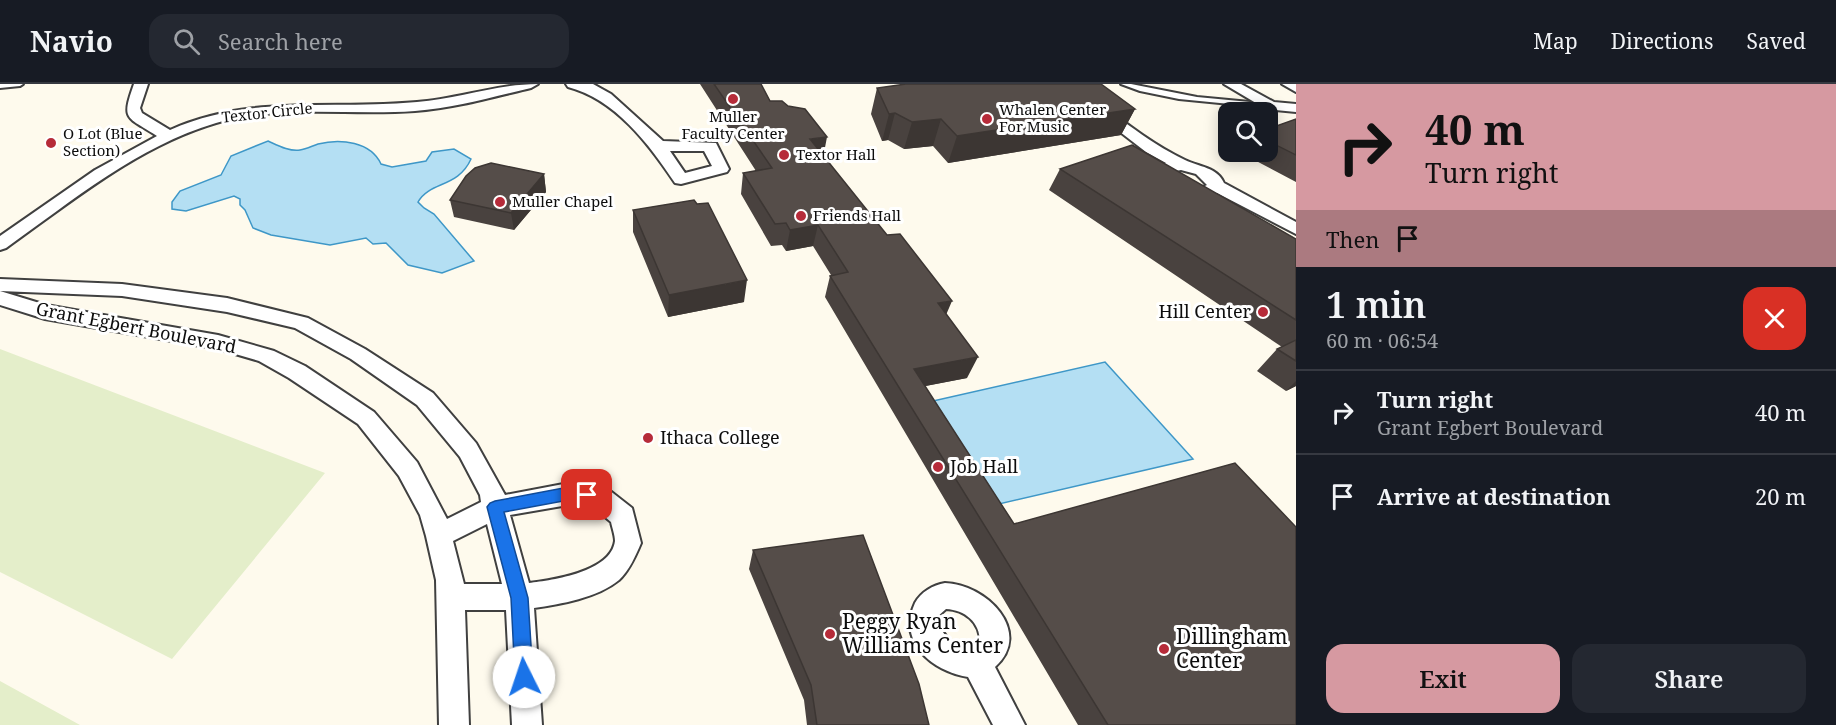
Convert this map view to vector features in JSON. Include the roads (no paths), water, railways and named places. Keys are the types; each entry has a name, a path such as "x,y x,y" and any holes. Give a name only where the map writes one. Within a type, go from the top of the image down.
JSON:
{"street":[{"path":"141,84 133,108 135,115 170,137"},
{"name":"Textor Circle","path":"0,244 115,165 188,127 214,119 295,107 417,107 510,86 531,84"},
{"path":"573,84 588,87 606,97 659,146"},
{"path":"1065,84 1152,149 1182,165 1202,171 1215,181 1216,186 1296,230"},
{"path":"1231,84 1265,102"},
{"path":"1289,84 1296,88"},
{"path":"1278,106 1296,108"},
{"path":"1182,165 1166,168 1162,171 1163,176 1176,187 1186,190 1206,192 1216,186"},
{"name":"Grant Egbert Boulevard","path":"0,285 122,290 227,305 301,323 358,354 425,399 468,450 492,494 519,598 527,725"},
{"name":"Grant Egbert Boulevard","path":"0,298 45,312 218,342 266,356 297,372 366,418 408,469 432,513 439,536 450,580 454,725"},
{"path":"439,536 495,507 574,493 600,498 623,516 628,543 609,573 571,588 519,598 451,597"},
{"path":"976,661 1010,725"}],"lane":[{"path":"0,86 20,84"},
{"path":"1124,84 1149,92 1196,101 1218,102"}],"water":[{"path":"268,141 292,150 302,150 327,142 345,142 363,146 381,164 392,167 426,161 432,152 454,149 471,159 465,168 452,180 423,195 418,202 434,214 474,261 442,273 408,265 386,243 373,244 366,238 330,245 271,235 253,228 245,210 240,205 240,199 234,196 186,211 172,209 172,202 180,191 221,175 231,156"},
{"path":"1105,362 1193,459 999,504 933,401"}],"place":[{"name":"Muller Faculty Center","path":"733,99"},
{"name":"Whalen Center For Music","path":"987,119"},
{"name":"O Lot (Blue Section)","path":"51,143"},
{"name":"Textor Hall","path":"784,155"},
{"name":"Muller Chapel","path":"500,202"},
{"name":"Friends Hall","path":"801,216"},
{"name":"Hill Center","path":"1263,312"},
{"name":"Ithaca College","path":"648,438"},
{"name":"Job Hall","path":"938,467"},
{"name":"Peggy Ryan Williams Center","path":"830,634"},
{"name":"Dillingham Center","path":"1164,649"}]}
